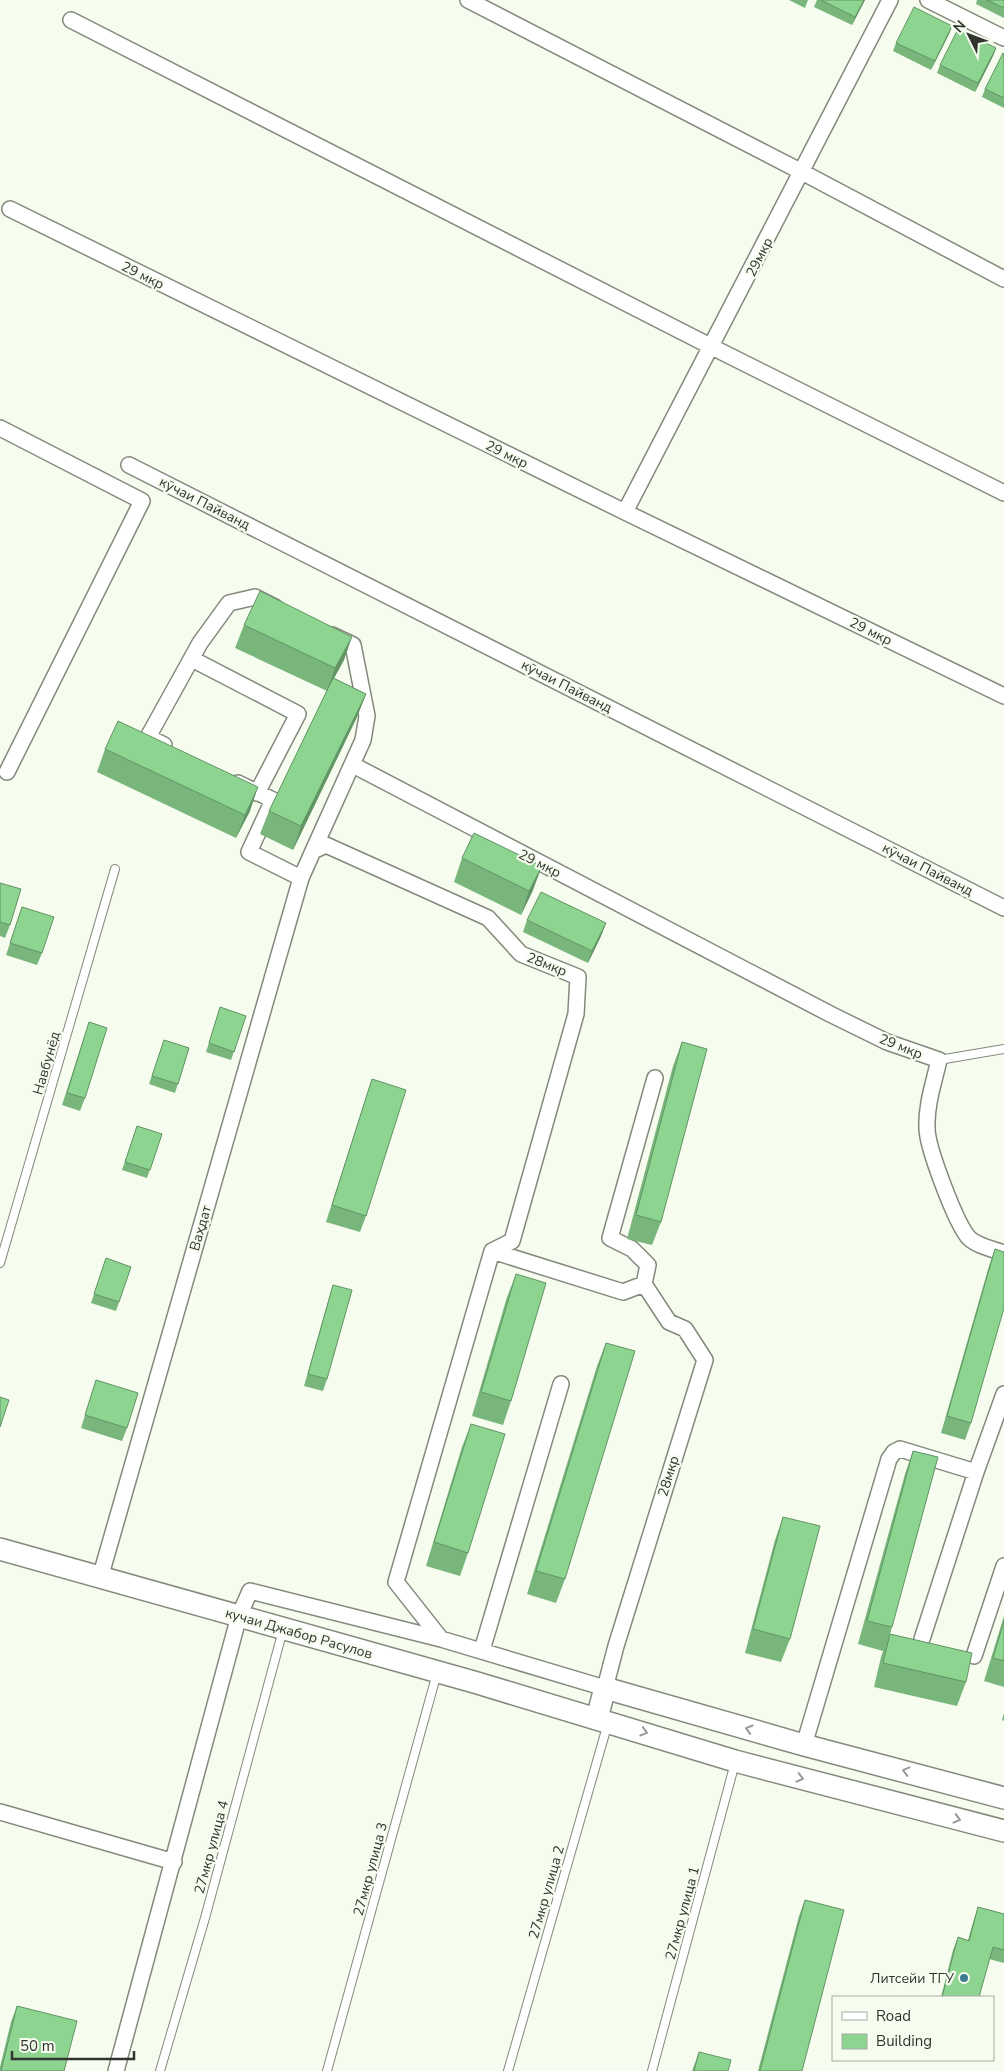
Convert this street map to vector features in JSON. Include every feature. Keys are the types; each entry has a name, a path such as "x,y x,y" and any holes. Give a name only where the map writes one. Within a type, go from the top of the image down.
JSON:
{"street":[{"path":"468,0 802,172 1004,279"},
{"name":"29мкр","path":"625,512 890,0"},
{"path":"928,0 1004,38"},
{"path":"71,20 712,347 1004,493"},
{"name":"29 мкр","path":"10,209 625,512 1004,696"},
{"path":"0,428 142,501 7,772"},
{"name":"кӯчаи Пайванд","path":"129,464 1004,908"},
{"path":"181,754 148,737 192,659 229,603 255,597 291,615"},
{"path":"223,776 273,800 249,852 301,878 353,765 363,740 367,716 353,645 317,628"},
{"path":"192,659 298,714 257,793"},
{"name":"29 мкр","path":"353,765 830,1014 895,1045 939,1060"},
{"name":"28мкр","path":"313,851 326,845 488,918 521,954 578,977 576,1014 512,1241 492,1251"},
{"name":"Ваҳдат","path":"100,1578 301,878"},
{"path":"939,1060 928,1106 928,1139 934,1160 962,1228 970,1239 1004,1253"},
{"path":"441,1639 396,1582 492,1251 624,1292 644,1284 648,1265 632,1249 610,1238 656,1078"},
{"name":"28мкр","path":"605,1688 616,1646 705,1360 685,1329 669,1322 644,1284"},
{"path":"482,1650 561,1384"},
{"path":"922,1639 976,1472 1004,1394"},
{"path":"804,1745 889,1459 894,1452 900,1449 976,1472"},
{"name":"кучаи Джабор Расулов","path":"0,1549 603,1719 735,1761 1004,1831"},
{"path":"974,1656 1004,1566"},
{"path":"116,2071 239,1616 250,1591 482,1650 605,1688 804,1745 1004,1798"},
{"path":"603,1719 605,1688"},
{"path":"0,1812 174,1862"}],"lane":[{"name":"Навбунёд","path":"0,1263 116,869"},
{"name":"29 мкр","path":"939,1060 1004,1049"},
{"name":"27мкр улица 4","path":"160,2071 205,1918 284,1628"},
{"name":"27мкр улица 3","path":"327,2071 437,1673"},
{"name":"27мкр улица 2","path":"508,2071 603,1719"},
{"name":"27мкр улица 1","path":"652,2071 735,1761"}],"building":[{"path":"821,0 864,0 855,17"},
{"path":"987,0 1004,0 1004,8"},
{"path":"914,7 952,26 935,61 896,43"},
{"path":"958,29 996,48 978,83 940,65"},
{"path":"1004,54 1004,98 985,89"},
{"path":"260,591 352,637 335,668 244,625"},
{"path":"333,678 366,694 301,826 269,811"},
{"path":"118,721 258,787 245,815 105,749"},
{"path":"474,833 542,866 529,891 462,858"},
{"path":"0,883 21,889 10,925 0,922"},
{"path":"541,892 606,923 592,951 527,920"},
{"path":"22,907 54,917 42,953 10,943"},
{"path":"220,1007 246,1016 234,1052 209,1043"},
{"path":"89,1022 107,1028 85,1098 67,1093"},
{"path":"164,1040 189,1048 178,1084 152,1076"},
{"path":"682,1042 707,1049 661,1222 636,1215"},
{"path":"372,1079 406,1090 366,1216 332,1205"},
{"path":"137,1126 162,1134 150,1170 125,1162"},
{"path":"995,1249 1004,1252 1004,1308 971,1423 947,1416"},
{"path":"106,1258 131,1267 119,1302 94,1294"},
{"path":"516,1274 546,1283 511,1401 481,1392"},
{"path":"333,1285 352,1290 327,1379 308,1374"},
{"path":"606,1343 635,1351 565,1579 536,1571"},
{"path":"96,1380 138,1393 127,1428 85,1415"},
{"path":"0,1397 9,1400 0,1427"},
{"path":"471,1424 505,1434 468,1553 434,1542"},
{"path":"913,1451 938,1457 892,1627 867,1621"},
{"path":"783,1517 820,1526 790,1639 753,1629"},
{"path":"1004,1621 1004,1661 993,1658"},
{"path":"890,1634 972,1653 966,1682 883,1663"},
{"path":"805,1900 844,1910 802,2071 760,2071"},
{"path":"978,1907 1004,1914 1004,1950 993,1947 979,1996 942,1996 958,1937 969,1941"},
{"path":"17,2006 77,2021 64,2071 1,2071"},
{"path":"699,2052 731,2060 728,2071 694,2071"}],"place":[{"name":"Литсейи ТГУ","path":"964,1978"}]}
